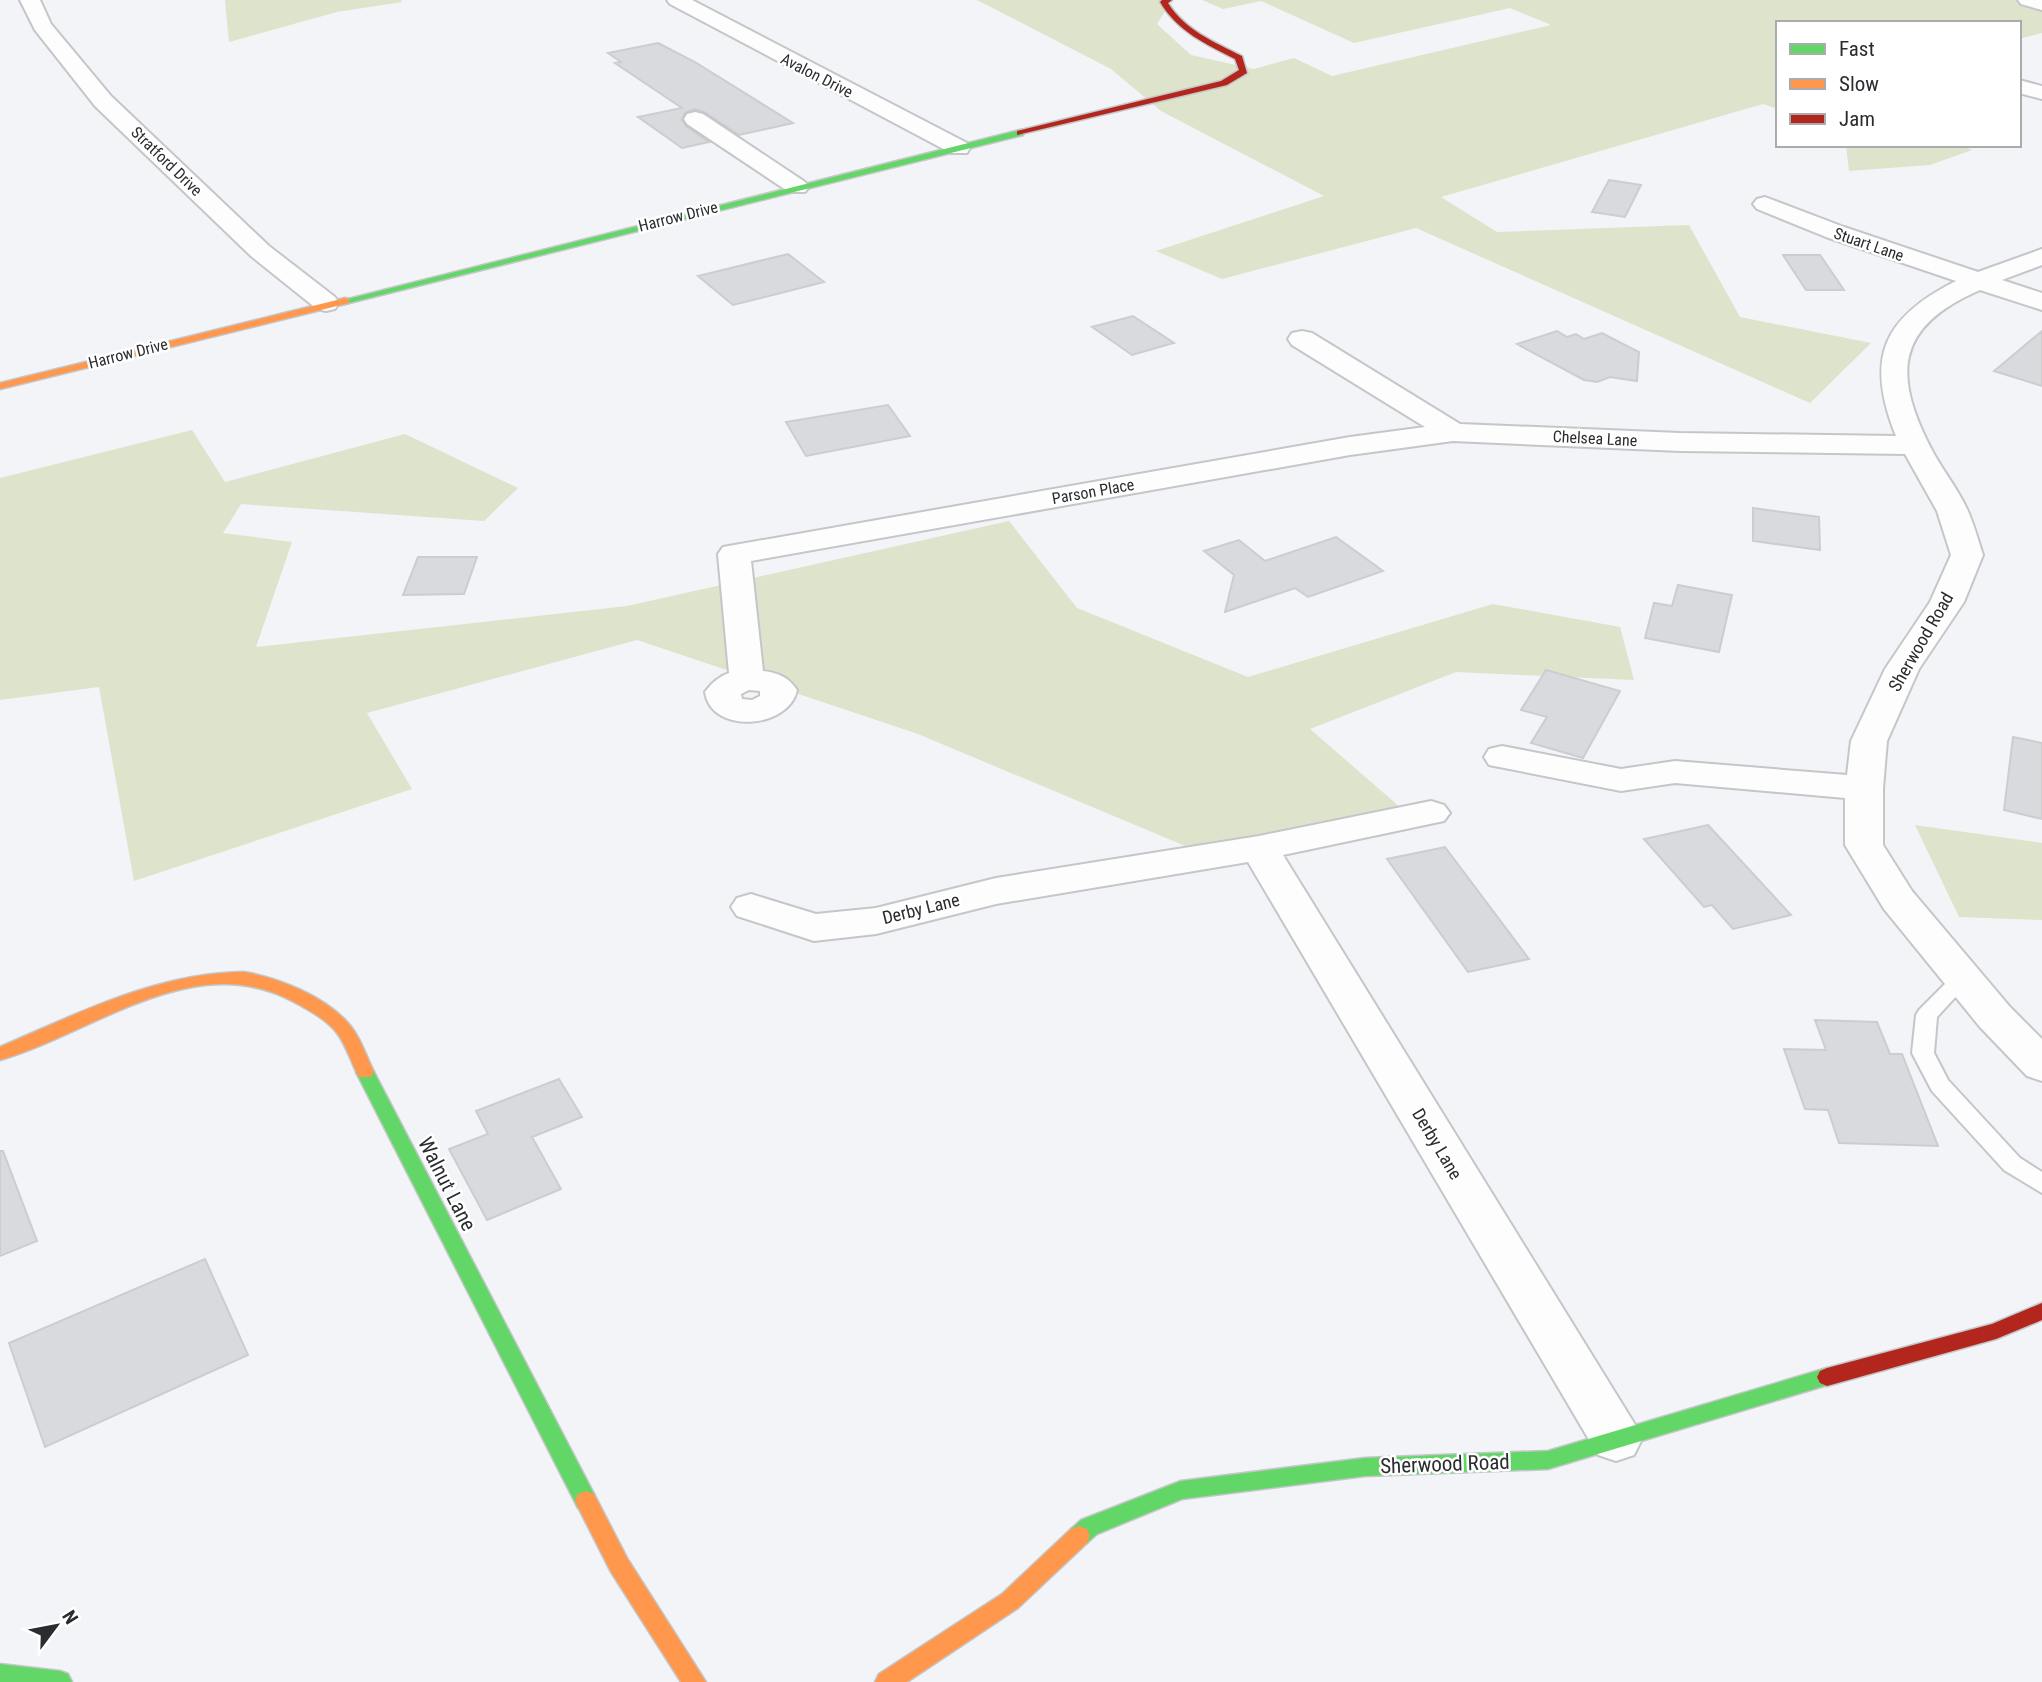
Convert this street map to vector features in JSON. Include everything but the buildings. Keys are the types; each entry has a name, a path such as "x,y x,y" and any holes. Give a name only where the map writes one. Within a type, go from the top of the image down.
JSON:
{"street":[{"name":"Stratford Drive","path":"30,0 43,27 103,101 260,251 326,303"},
{"name":"Avalon Drive","path":"677,0 959,148"},
{"name":"Harrow Drive","path":"0,386 326,303 1224,83 1244,71 1239,58 1178,25 1168,13 1164,2 1168,0"},
{"path":"2028,0 2042,4"},
{"path":"2021,87 2042,93"},
{"path":"695,119 797,187"},
{"name":"Stuart Lane","path":"1765,204 1835,232 2042,302"},
{"name":"Sherwood Road","path":"2042,257 1975,281 1914,318 1899,339 1894,367 1899,403 1915,445 1951,508 1967,555 1947,602 1902,669 1869,741 1864,788 1864,845 1898,900 1995,1017 2042,1065"},
{"name":"Chelsea Lane","path":"1302,339 1453,432 1680,442 1915,445"},
{"name":"Parson Place","path":"747,679 734,554 1350,446 1453,432"},
{"path":"1502,757 1621,780 1675,772 1864,788"},
{"name":"Derby Lane","path":"751,907 814,928 876,921 996,891 1259,848 1431,813"},
{"name":"Derby Lane","path":"1259,848 1616,1439"},
{"name":"Walnut Lane","path":"0,1054 158,992 204,979 244,978 288,991 341,1026 619,1565 694,1682"},
{"name":"Sherwood Road","path":"887,1682 1010,1601 1090,1527 1181,1490 1365,1467 1548,1460 1730,1404 1996,1331 2042,1311"},
{"path":"0,1675 60,1682"}],"lane":[{"path":"1963,978 1927,1015 1923,1053 1940,1085 2012,1164 2042,1184"}],"green space":[{"path":"225,0 402,2 337,12 229,42"},
{"path":"977,0 1172,0 1157,24 1191,55 1254,69 1294,58 1332,76 1551,25 1510,8 1354,43 1261,1 1223,9 1202,0 2028,0 2042,4 2042,33 2021,38 2021,21 1776,21 1776,108 1763,104 1441,197 1497,232 1689,225 1740,317 1871,343 1810,403 1416,228 1222,279 1156,251 1324,196 1161,111 1111,69"},
{"path":"1846,147 1965,147 1972,150 1930,165 1849,171"},
{"path":"192,430 225,482 405,434 518,488 484,521 241,504 223,533 292,542 256,647 627,606 1009,521 1077,608 1248,677 1493,604 1620,627 1634,680 1456,672 1310,729 1416,821 1221,861 918,734 637,640 367,713 412,789 134,881 99,687 0,700 0,478"},
{"path":"1915,825 2042,843 2042,920 1959,917"}],"traffic: fast":[{"path":"345,301 1020,133"},
{"path":"365,1072 586,1501"},
{"path":"1079,1536 1089,1527 1181,1490 1365,1467 1548,1460 1827,1377"},
{"path":"0,1675 60,1682"}],"traffic: slow":[{"path":"0,386 345,301"},
{"path":"0,1054 120,1003 153,992 215,978 244,978 281,989 308,1002 331,1018 348,1035 365,1072"},
{"path":"586,1501 619,1565 694,1682"},
{"path":"887,1682 1010,1601 1079,1536"}],"traffic: jam":[{"path":"1020,133 1224,83 1244,71 1239,58 1197,36 1178,21 1164,2 1168,0"},
{"path":"1827,1377 1996,1331 2042,1311"}]}
